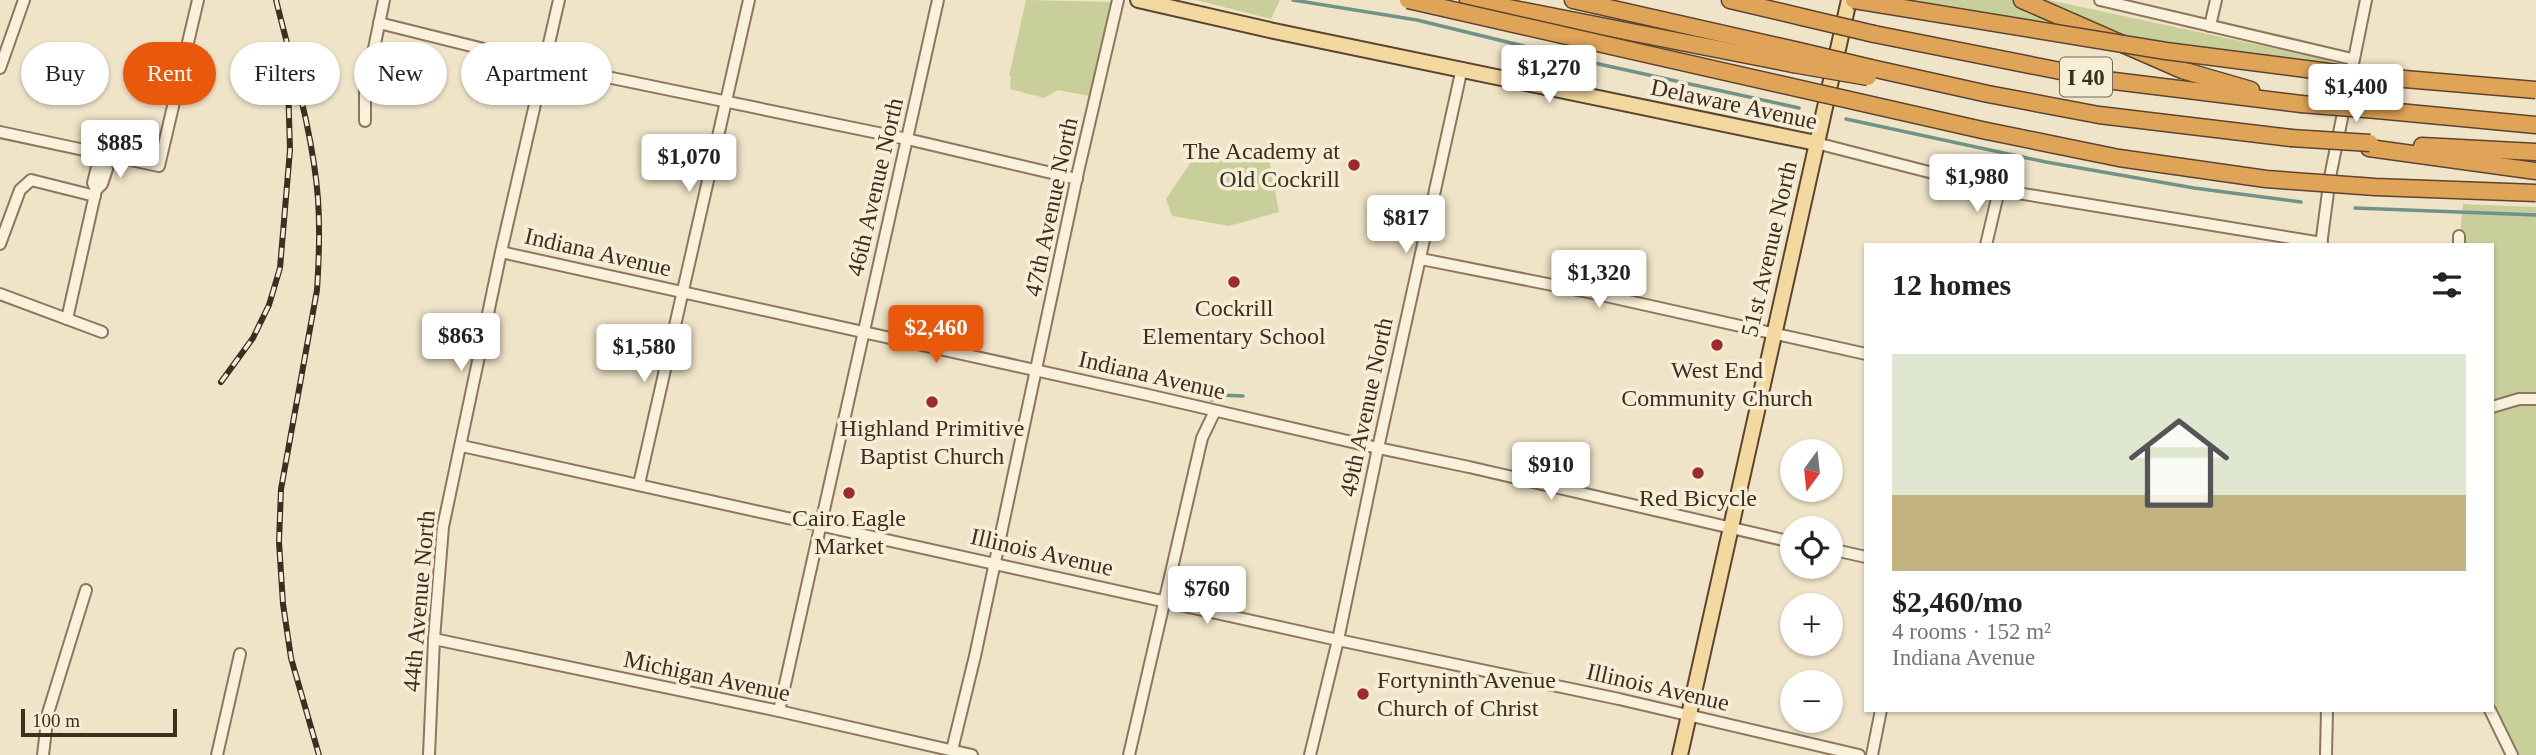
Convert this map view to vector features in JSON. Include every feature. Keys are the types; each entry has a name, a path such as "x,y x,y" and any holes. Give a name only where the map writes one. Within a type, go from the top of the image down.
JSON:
{"highway":[{"path":"1408,0 1982,130 2119,158 2266,179 2375,187 2536,193"},
{"path":"1468,0 1794,57"},
{"name":"I 40","path":"1573,0 1794,57 2099,115 2370,146 2536,152"},
{"name":"I 40","path":"1730,0 1874,34 2106,80 2301,104 2536,125"},
{"path":"1854,0 2194,55 2345,74 2536,90"},
{"path":"2022,0 2182,70 2301,104"},
{"path":"2370,146 2535,171"}],"main road":[{"name":"Delaware Avenue","path":"1138,0 1288,34 1816,143"},
{"name":"51st Avenue North","path":"1680,755 1849,0"}],"street":[{"path":"0,68 24,0"},
{"path":"0,132 104,159 159,166 198,0"},
{"path":"365,121 365,92 384,0"},
{"name":"44th Avenue North","path":"549,42 559,0"},
{"path":"639,484 749,0"},
{"name":"46th Avenue North","path":"779,712 939,0"},
{"name":"47th Avenue North","path":"952,750 1118,0"},
{"path":"2100,0 2352,60"},
{"path":"2210,26 2216,0"},
{"path":"2322,243 2330,177 2366,0"},
{"path":"379,23 461,43"},
{"name":"49th Avenue North","path":"1310,755 1338,640 1462,68"},
{"path":"612,78 907,139 1077,179"},
{"name":"44th Avenue North","path":"429,755 434,639 443,527 535,105"},
{"name":"Delaware Avenue","path":"1816,143 1999,190 2316,243"},
{"path":"67,319 96,193 103,184 107,169 104,159"},
{"path":"0,244 20,190 31,180 96,193"},
{"path":"1986,243 1999,190"},
{"name":"Indiana Avenue","path":"502,252 1495,473 1780,539"},
{"path":"1421,259 1588,292 1864,354"},
{"path":"0,294 102,332"},
{"path":"2494,407 2531,399"},
{"path":"1129,755 1202,438 1216,411"},
{"name":"Illinois Avenue","path":"462,446 1338,640 1568,688 1859,755"},
{"path":"1843,552 1864,557"},
{"path":"43,755 48,713 86,590"},
{"name":"Michigan Avenue","path":"434,639 972,755"},
{"path":"216,755 240,654"},
{"path":"1872,755 1881,712"},
{"path":"2326,755 2327,712"},
{"path":"2491,712 2512,755"}],"green space":[{"path":"1026,0 1111,2 1089,96 1058,90 1044,98 1010,89 1009,76"},
{"path":"1196,0 1280,0 1271,19"},
{"path":"1893,0 2049,0 2329,60 2336,84"},
{"path":"1269,158 1279,212 1229,226 1172,216 1166,199 1193,159"},
{"path":"2463,204 2536,207 2536,755 2512,755 2493,712 2494,243 2459,243"}],"waterway":[{"path":"1293,0 1417,20 1585,61 1799,108"},
{"path":"1846,119 2046,162 2194,188 2301,202"},
{"path":"2355,208 2536,215"},
{"path":"1212,400 1220,395 1243,396"}],"railway":[{"path":"276,0 307,124 318,199 317,290 281,489 279,542 283,604 291,658 319,755"},
{"path":"221,382 253,338 269,305 280,268 290,150 289,105"}],"place":[{"name":"The Academy at Old Cockrill","path":"1354,165"},
{"name":"Cockrill Elementary School","path":"1234,282"},
{"name":"West End Community Church","path":"1717,345"},
{"name":"Highland Primitive Baptist Church","path":"932,402"},
{"name":"Red Bicycle","path":"1698,473"},
{"name":"Cairo Eagle Market","path":"849,493"},
{"name":"Fortyninth Avenue Church of Christ","path":"1363,694"}]}
